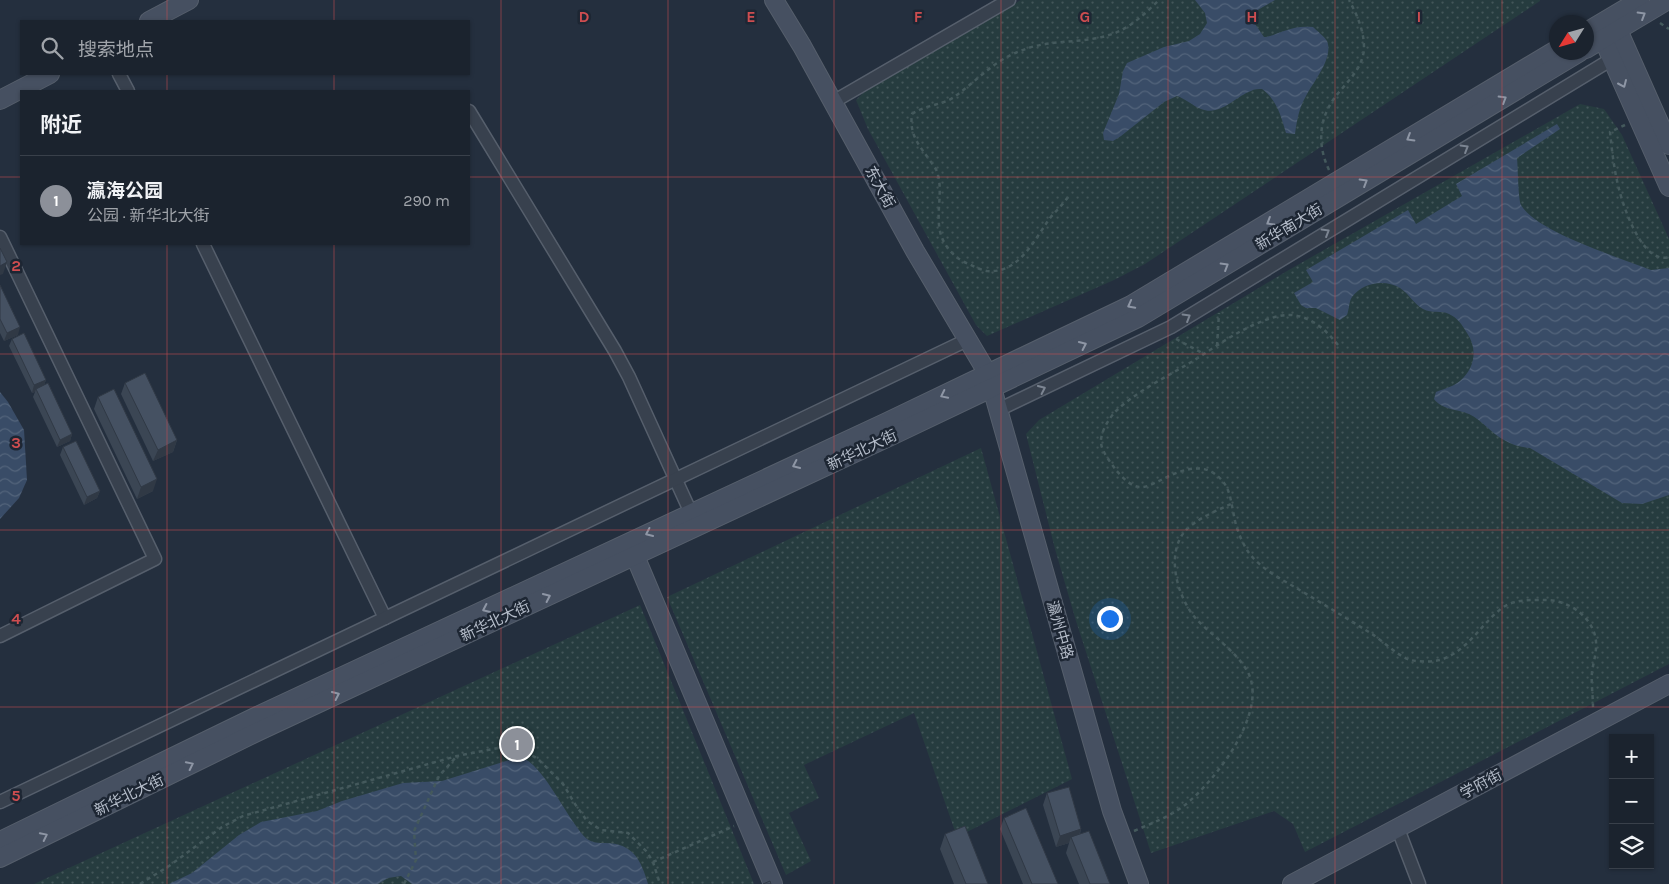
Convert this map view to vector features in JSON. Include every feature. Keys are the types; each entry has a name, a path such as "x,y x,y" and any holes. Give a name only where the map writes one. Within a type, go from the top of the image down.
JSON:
{"main road":[{"path":"151,20 189,0"},
{"name":"东大街","path":"774,0 990,381"},
{"path":"1594,27 1640,0"},
{"path":"1594,44 1668,0"},
{"path":"1610,35 1612,59 1669,187"},
{"path":"1610,35 1669,145"},
{"name":"新华南大街","path":"990,381 1131,306 1549,54"},
{"name":"新华南大街","path":"990,381 1138,318 1567,60"},
{"path":"0,100 48,75"},
{"name":"瀛州中路","path":"990,381 1112,811 1139,884"},
{"name":"新华北大街","path":"0,842 253,718 692,514 990,381"},
{"name":"新华北大街","path":"0,858 259,731 635,556 990,381"},
{"path":"635,556 773,884"},
{"name":"学府街","path":"1292,884 1669,684"}],"street":[{"path":"833,102 1009,0"},
{"path":"998,410 1161,332 1612,59"},
{"path":"120,75 127,90"},
{"path":"470,113 615,351 629,377 692,514"},
{"path":"0,237 155,559 0,636"},
{"path":"203,245 385,618"},
{"path":"0,802 967,340"},
{"path":"1398,829 1420,884"}],"path":[{"path":"1068,197 1050,218 1021,259 999,271 985,271 960,261 945,244 941,236 939,227 940,186 938,172 911,132 912,114 927,106 952,99 1003,59 1023,49 1110,35 1122,30 1146,13 1159,0"},
{"path":"1335,183 1326,163 1321,126 1333,101 1354,76 1364,50 1359,18 1350,0"},
{"path":"1638,118 1610,132 1619,191 1640,241 1655,256 1664,259 1669,257"},
{"path":"1217,346 1220,297"},
{"path":"1338,345 1323,329 1309,319 1291,315 1270,318 1247,328 1138,394 1114,412 1105,426 1101,443 1109,461 1131,484 1140,487 1151,485 1177,472 1189,469 1203,468 1213,473 1223,482 1230,493 1234,518 1241,536 1249,552 1260,564 1373,635 1407,659 1425,662 1439,660 1452,655 1466,644 1501,609 1510,603 1532,600 1553,600 1564,603 1578,611 1595,633 1596,647 1592,673 1594,724"},
{"path":"1161,332 1204,354"},
{"path":"1122,837 1165,818 1206,786 1226,761 1251,711 1251,683 1247,670 1187,608 1174,571 1176,551 1185,531 1202,518 1232,503"},
{"path":"140,884 169,866 222,827 242,816 457,756 504,747 522,749 538,759 563,784 575,804 588,820 601,830 628,833 647,852 653,862 660,884"},
{"path":"405,883 416,860 414,831 439,776 457,756"},
{"path":"653,862 746,821"}],"green space":[{"path":"1021,0 1540,1 1145,264 1114,280 987,336 976,325 868,129 856,100 869,87"},
{"path":"1580,104 1604,109 1622,135 1669,239 1669,664 1305,852 1293,824 1274,811 1151,853 1076,621 1055,549 1026,434 1039,420 1287,271"},
{"path":"981,448 1072,779 957,837 914,713 804,765 819,798 789,813 811,861 786,875 667,597"},
{"path":"640,605 754,884 34,884"}],"water":[{"path":"1195,0 1275,0 1256,11 1255,24 1264,37 1295,28 1313,27 1326,39 1328,55 1322,70 1302,105 1295,134 1286,133 1275,103 1267,93 1259,89 1245,94 1228,105 1208,111 1177,96 1164,102 1113,141 1104,140 1103,133 1119,94 1123,71 1127,63 1164,47 1189,41 1200,34 1207,23 1205,13"},
{"path":"1557,124 1560,129 1517,158 1521,205 1543,225 1580,243 1651,270 1669,268 1669,495 1642,504 1622,503 1530,448 1517,446 1504,440 1469,414 1437,403 1434,399 1436,392 1460,381 1472,364 1473,345 1461,325 1452,316 1446,313 1423,309 1400,288 1388,284 1375,283 1362,288 1351,299 1347,315 1340,320 1316,308 1306,308 1301,305 1294,293 1313,282 1306,270 1408,210 1416,224 1462,196 1456,184"},
{"path":"0,392 24,430 27,480 19,498 0,519"},
{"path":"519,757 528,761 537,769 587,839 623,846 634,854 639,860 648,884 412,884 401,876 388,878 378,884 169,884 192,873 239,835 261,822 317,811 342,801 403,783 442,781"}],"building":[{"path":"0,248 7,262 0,266"},
{"path":"0,285 20,327 7,333 0,319"},
{"path":"24,333 46,380 34,385 12,339"},
{"path":"145,373 177,440 158,450 125,383"},
{"path":"48,383 72,434 60,440 36,389"},
{"path":"114,389 157,479 141,487 98,397"},
{"path":"76,441 100,491 87,497 63,447"},
{"path":"1069,787 1081,829 1060,836 1047,793"},
{"path":"1026,808 1058,884 1032,884 1004,818"},
{"path":"965,826 988,884 966,884 945,834"},
{"path":"1089,831 1110,884 1090,884 1071,837"}],"place":[{"name":"瀛海公园","path":"517,744"}]}
